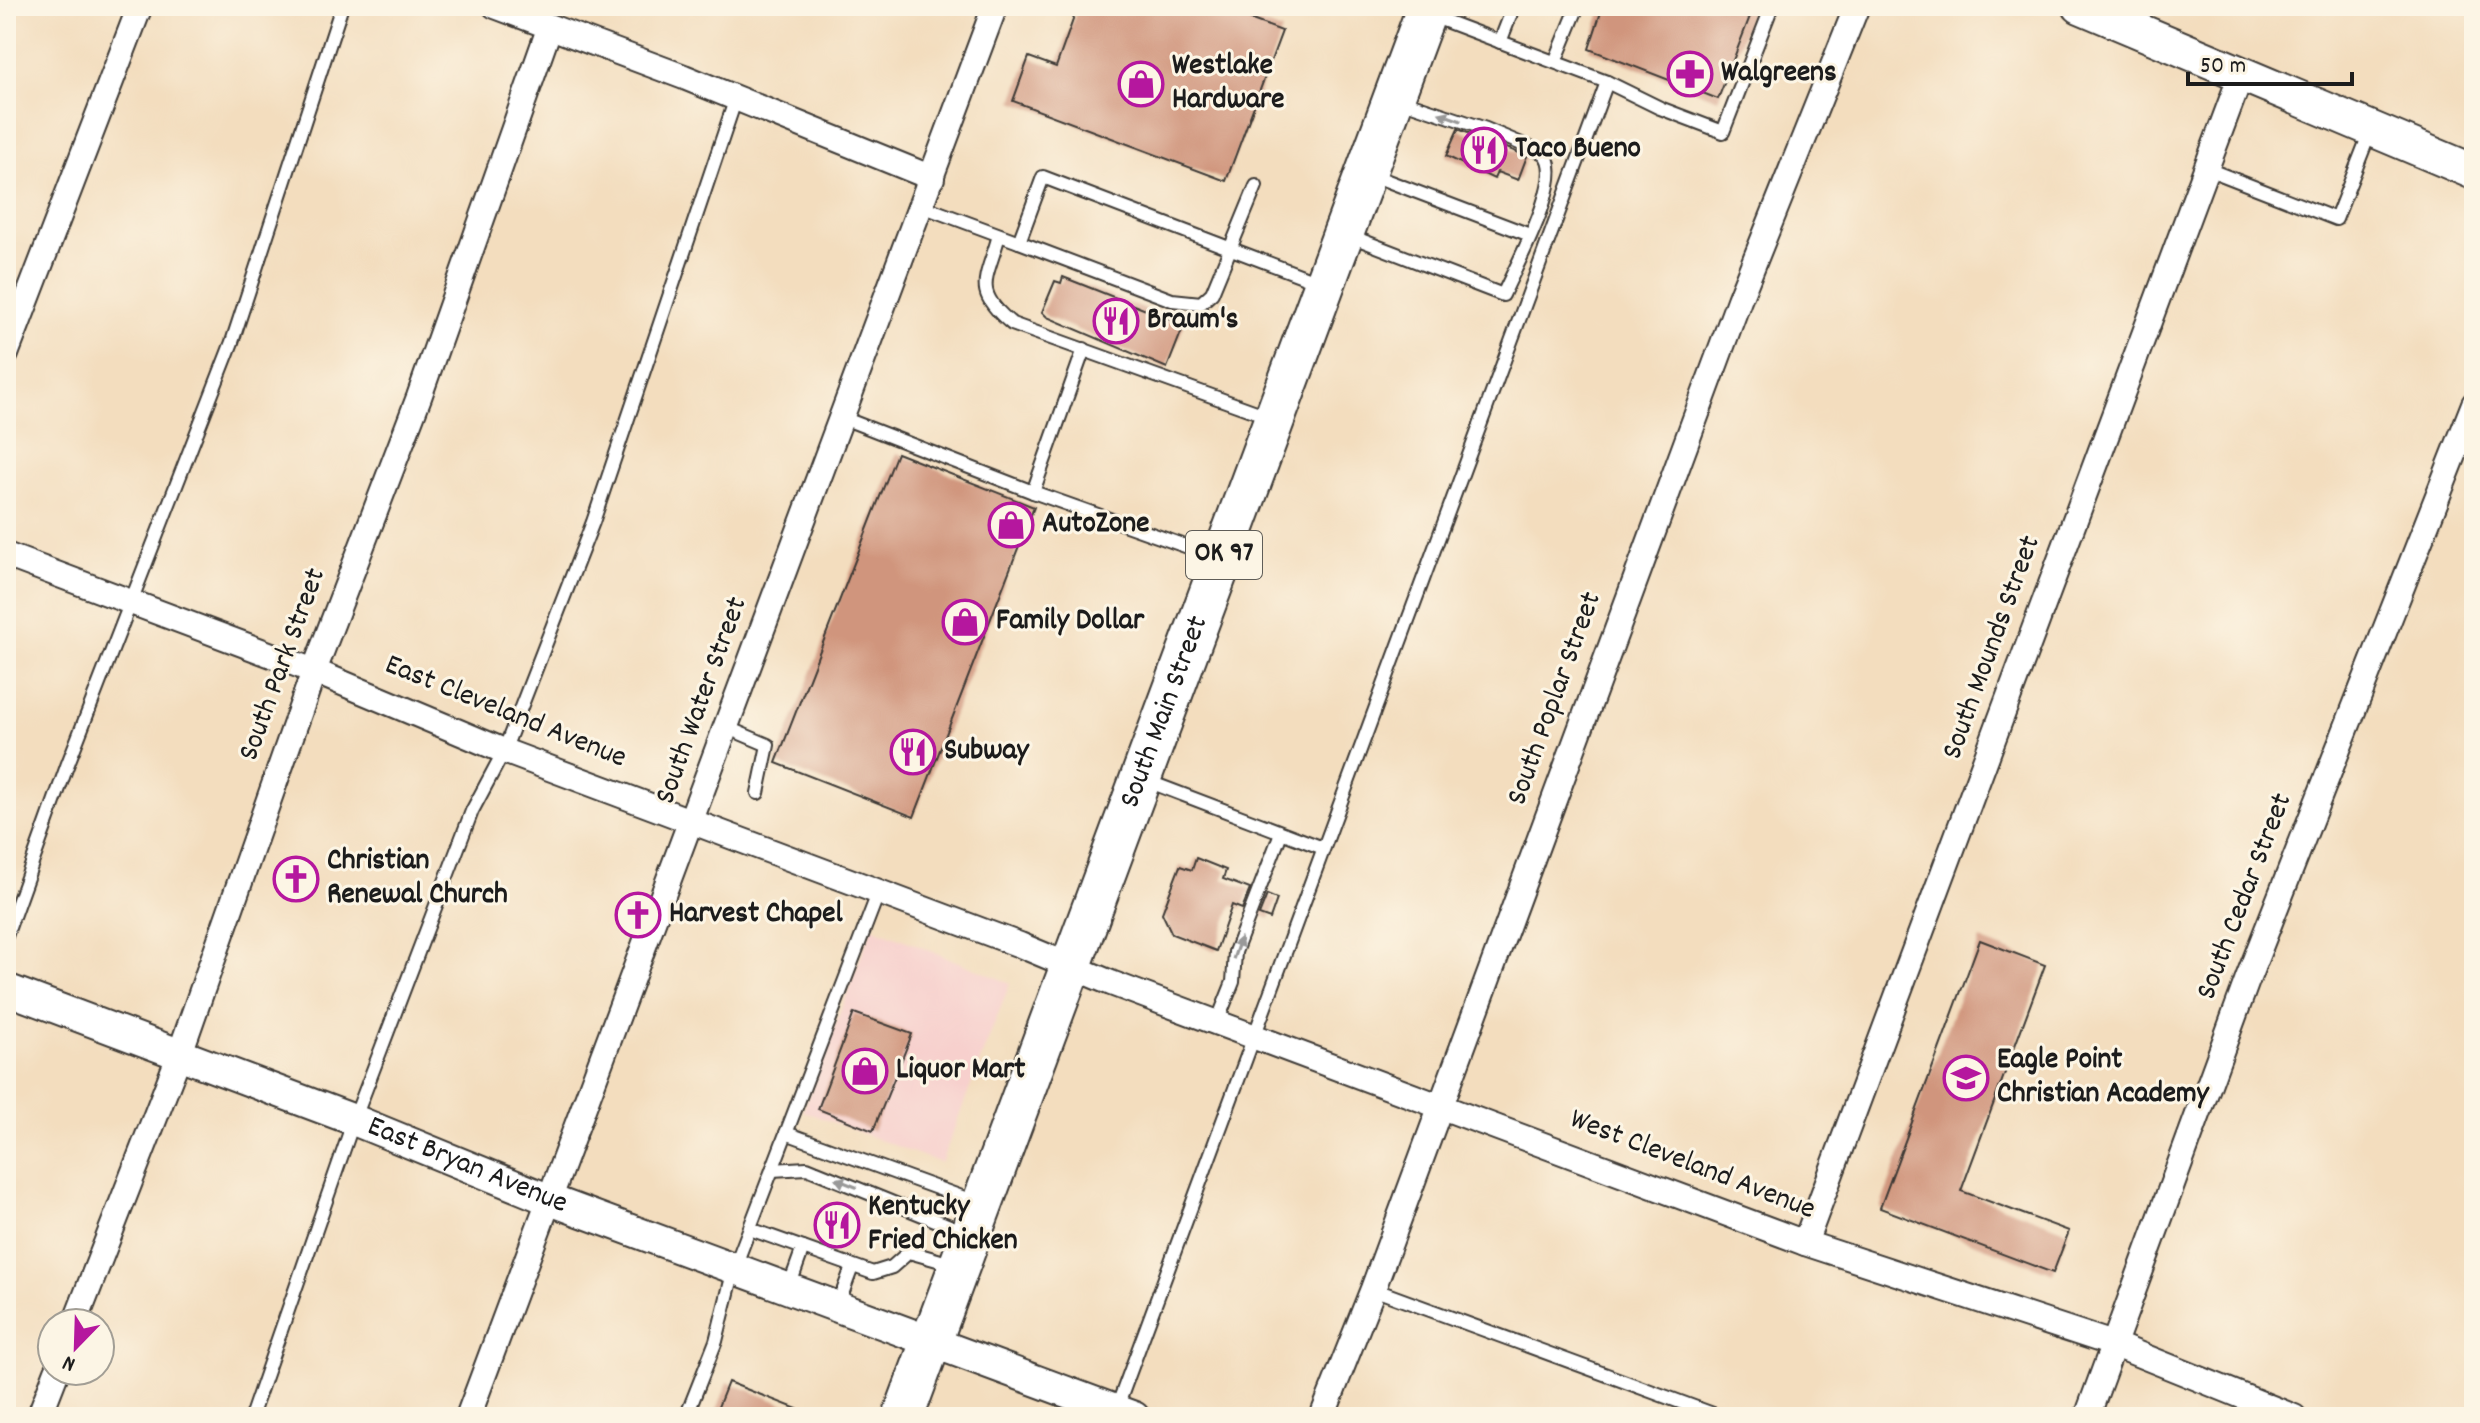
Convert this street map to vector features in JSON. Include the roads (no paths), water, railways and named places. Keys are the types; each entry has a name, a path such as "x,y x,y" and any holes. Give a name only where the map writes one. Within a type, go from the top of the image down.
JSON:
{"main road":[{"path":"2080,6 2474,172"},
{"name":"South Main Street","path":"903,1417 1426,10"}],"street":[{"path":"6,354 140,6"},
{"path":"495,6 736,98 932,178"},
{"name":"South Water Street","path":"468,1417 728,728 995,6"},
{"name":"South Poplar Street","path":"1322,1417 1373,1289 1739,300 1857,6"},
{"name":"South Park Street","path":"81,1307 179,1056 314,671 419,397 549,29"},
{"name":"South Mounds Street","path":"1805,1243 2241,75"},
{"name":"South Cedar Street","path":"2087,1417 2248,978 2474,404"},
{"name":"East Cleveland Avenue","path":"6,555 314,671 504,751 879,890 1070,967"},
{"name":"West Cleveland Avenue","path":"1070,967 1805,1243 2113,1344 2294,1417"},
{"name":"East Bryan Avenue","path":"6,989 354,1120 550,1200 1125,1414"},
{"path":"39,1417 51,1387"}],"lane":[{"path":"6,936 130,603 232,342 342,6"},
{"path":"1500,42 1514,6"},
{"path":"1555,62 1578,6"},
{"path":"1426,10 1723,132 1772,6"},
{"path":"1125,1414 1252,1036 1607,82"},
{"path":"251,1417 354,1120 472,811 504,751 593,522 736,98"},
{"path":"1344,233 1500,295 1549,191 1553,171 1550,159 1499,134 1394,98"},
{"path":"2205,168 2336,219 2371,129"},
{"path":"1366,173 1530,235"},
{"path":"1019,242 1043,177 1325,284"},
{"path":"922,206 1190,304 1201,303 1212,293 1256,186"},
{"path":"999,235 984,291 990,305 1012,324 1275,418"},
{"path":"1033,492 1084,349"},
{"path":"843,418 1033,492 1222,559"},
{"path":"728,728 768,745 758,793"},
{"path":"1140,778 1323,848"},
{"path":"1217,1022 1233,982 1235,952 1281,833"},
{"path":"686,1417 716,1341 734,1269 879,890"},
{"path":"786,1133 970,1235"},
{"path":"772,1170 807,1168 970,1235"},
{"path":"750,1229 873,1273 883,1271 909,1252 970,1235"},
{"path":"788,1289 803,1248"},
{"path":"837,1307 852,1267"},
{"path":"1373,1289 1721,1417"}],"place":[{"name":"Walgreens","path":"1690,74"},
{"name":"Westlake Hardware","path":"1141,84"},
{"name":"Taco Bueno","path":"1484,150"},
{"name":"Braum's","path":"1116,321"},
{"name":"AutoZone","path":"1011,525"},
{"name":"Family Dollar","path":"965,622"},
{"name":"Subway","path":"913,752"},
{"name":"Christian Renewal Church","path":"296,879"},
{"name":"Harvest Chapel","path":"638,915"},
{"name":"Liquor Mart","path":"865,1071"},
{"name":"Eagle Point Christian Academy","path":"1966,1078"},
{"name":"Kentucky Fried Chicken","path":"837,1225"}]}
